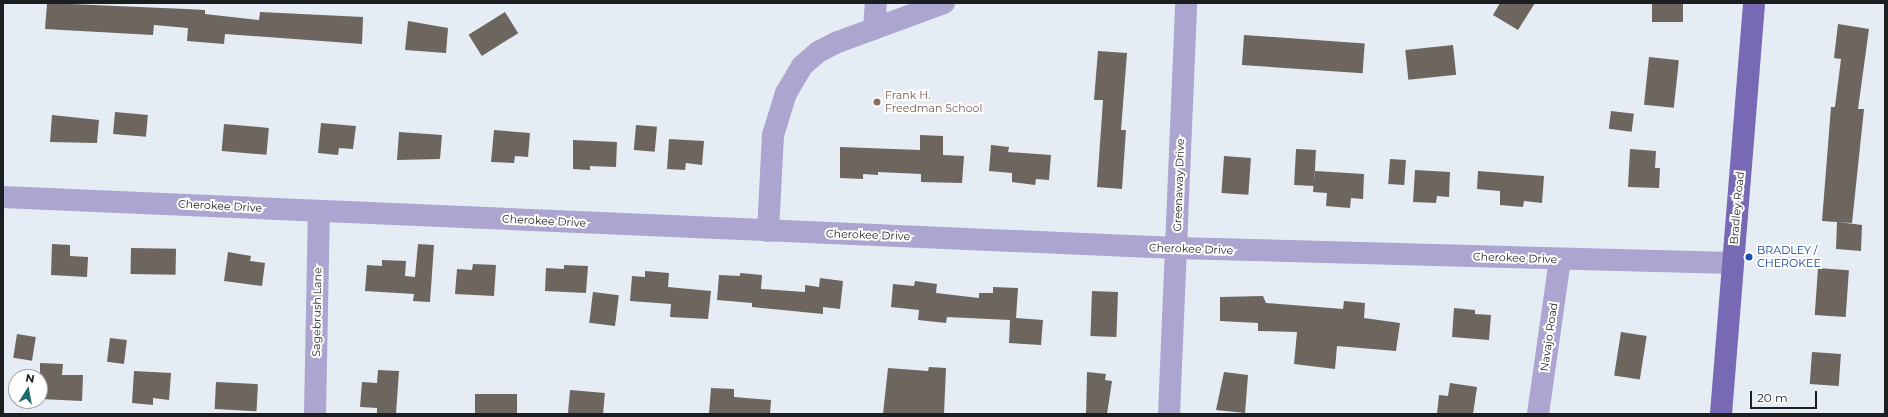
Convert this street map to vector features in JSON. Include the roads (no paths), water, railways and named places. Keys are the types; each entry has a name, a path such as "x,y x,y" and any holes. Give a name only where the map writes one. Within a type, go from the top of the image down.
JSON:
{"main road":[{"name":"Bradley Road","path":"1721,414 1754,3"}],"street":[{"path":"874,29 876,3"},
{"path":"768,231 773,135 791,83 802,66 818,52 944,3"},
{"name":"Greenaway Drive","path":"1169,414 1186,3"},
{"name":"Cherokee Drive","path":"3,197 1176,248 1560,260 1732,263"},
{"name":"Sagebrush Lane","path":"316,414 319,211"},
{"name":"Navajo Road","path":"1538,414 1560,260"}],"place":[{"name":"Frank H. Freedman School","path":"877,102"},
{"name":"BRADLEY / CHEROKEE","path":"1749,257"}]}
